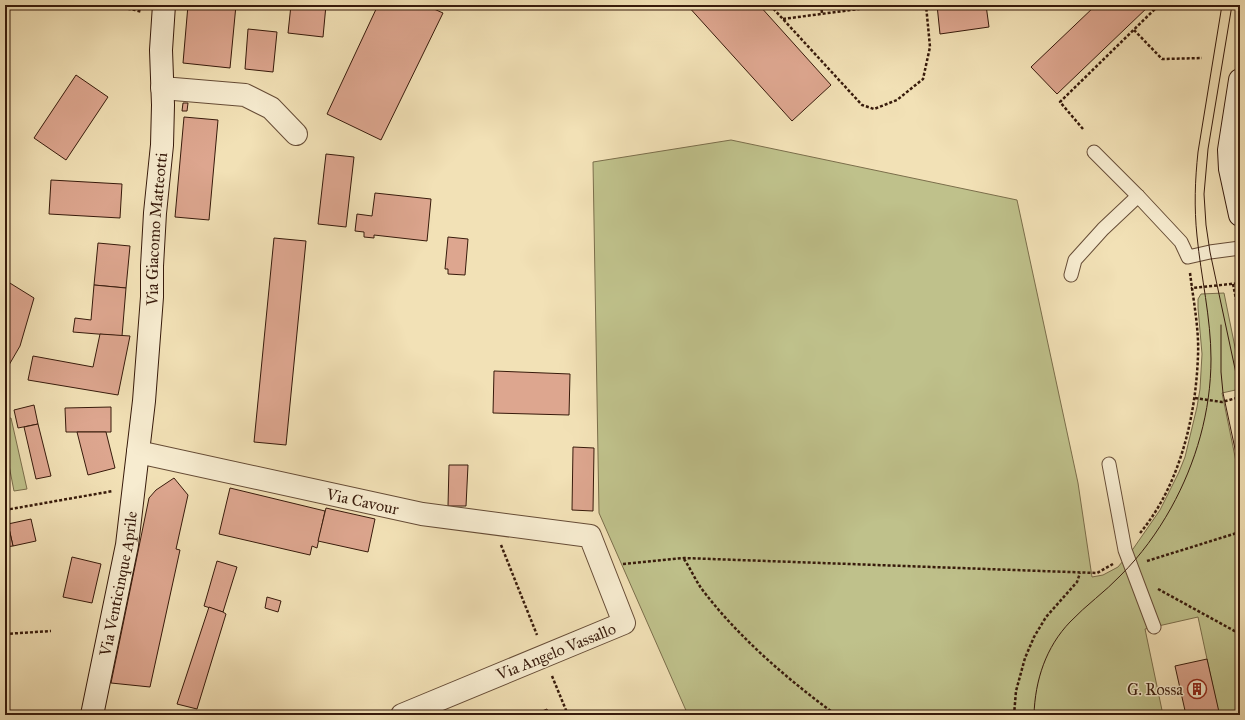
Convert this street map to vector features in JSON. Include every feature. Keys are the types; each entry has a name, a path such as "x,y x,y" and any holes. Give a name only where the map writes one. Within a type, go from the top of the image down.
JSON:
{"street":[{"name":"Via Giacomo Matteotti","path":"138,452 144,401 152,297 154,227 162,138 161,50 164,11"},
{"path":"1240,80 1229,150 1230,169 1240,214"},
{"path":"162,88 245,95 271,108 296,134"},
{"name":"Via Venticinque Aprile","path":"92,715 127,545 138,452"},
{"name":"Via Cavour","path":"138,452 422,514 590,536"},
{"name":"Via Angelo Vassallo","path":"404,715 624,623 590,536"}],"lane":[{"path":"1094,152 1181,242 1188,257 1240,248"},
{"path":"1071,275 1075,260 1103,229 1138,196"},
{"path":"1109,464 1125,550 1154,626"}],"path":[{"path":"103,5 135,10 150,15 164,11"},
{"path":"770,5 862,105 874,109 898,100 922,79 930,47 926,5"},
{"path":"821,5 822,13"},
{"path":"782,19 889,5"},
{"path":"1083,130 1060,102 1159,5"},
{"path":"1134,30 1162,59 1202,58"},
{"path":"600,561 627,565 684,558 1097,573 1111,566 1142,530 1160,503 1175,471 1187,435 1195,398 1198,354 1192,288 1240,283"},
{"path":"1232,284 1240,319"},
{"path":"1195,398 1222,402 1240,398"},
{"path":"5,510 134,487"},
{"path":"1240,532 1146,561 1134,573 1240,634"},
{"path":"494,544 509,546"},
{"path":"501,545 568,715"},
{"path":"684,558 701,587 744,638 802,690 836,715"},
{"path":"1014,715 1016,691 1025,658 1034,637 1046,617 1077,582 1080,573"},
{"path":"5,634 51,631"}],"green space":[{"path":"731,140 1017,200 1078,483 1092,577 1103,575 1118,567 1133,549 1160,510 1179,472 1185,457 1200,389 1202,354 1198,299 1201,294 1224,293 1240,372 1240,389 1222,393 1240,481 1240,715 1219,715 1198,617 1145,629 1163,715 688,715 599,513 593,162"},
{"path":"11,418 27,489 14,491 5,445 5,419"}],"building":[{"path":"188,5 236,5 230,68 183,63"},
{"path":"291,5 326,5 323,37 288,33"},
{"path":"378,5 425,5 443,13 381,140 327,114"},
{"path":"687,5 759,5 831,85 792,121"},
{"path":"937,5 986,5 989,27 940,34"},
{"path":"1096,5 1150,5 1057,94 1031,67"},
{"path":"248,29 277,32 273,72 245,69"},
{"path":"76,75 108,97 66,160 34,138"},
{"path":"183,103 188,103 187,111 182,111"},
{"path":"184,117 218,120 209,220 175,217"},
{"path":"326,154 354,157 346,227 318,224"},
{"path":"51,180 122,184 120,218 49,214"},
{"path":"375,193 431,199 427,241 374,235 374,238 364,237 364,232 355,231 357,214 372,216"},
{"path":"448,237 468,239 465,275 448,274 448,269 445,269"},
{"path":"274,238 306,241 286,445 254,442"},
{"path":"98,243 130,246 126,288 94,285"},
{"path":"5,280 34,298 20,346 9,365 5,361 5,328 7,322 5,321"},
{"path":"94,285 126,288 122,336 73,332 75,318 91,320"},
{"path":"100,334 130,336 118,395 28,380 33,356 93,367"},
{"path":"494,371 570,374 569,415 493,413"},
{"path":"5,398 9,407 5,409"},
{"path":"34,405 38,424 18,428 14,410"},
{"path":"111,407 111,432 66,432 65,408"},
{"path":"38,424 51,476 36,479 24,427"},
{"path":"77,432 106,432 115,468 88,475"},
{"path":"573,447 594,448 593,511 572,510"},
{"path":"449,465 468,465 466,506 448,506"},
{"path":"174,478 188,495 176,549 180,550 150,687 111,683 149,498 156,490"},
{"path":"230,488 325,511 317,548 312,546 310,555 219,534"},
{"path":"326,508 375,519 368,552 318,541"},
{"path":"31,519 36,541 13,546 8,524"},
{"path":"8,524 13,546 5,547 5,525"},
{"path":"72,557 101,564 92,603 63,597"},
{"path":"217,561 237,567 223,612 204,606"},
{"path":"267,597 281,601 278,612 265,608"},
{"path":"209,607 226,614 197,709 177,704"},
{"name":"G. Rossa","path":"1207,659 1219,712 1206,715 1186,715 1175,666"},
{"path":"547,709 549,715 532,715"}],"tram line":[{"path":"1034,715 1037,689 1043,665 1054,642 1070,622 1109,587 1142,552 1171,508 1195,455 1205,417 1211,359 1208,313 1195,215 1196,183 1198,152 1222,5"},
{"path":"1232,5 1208,149 1204,194 1206,225 1210,252 1240,392"},
{"path":"1221,325 1221,372 1223,393 1240,472"}],"place":[{"name":"G. Rossa","path":"1197,689"}]}
